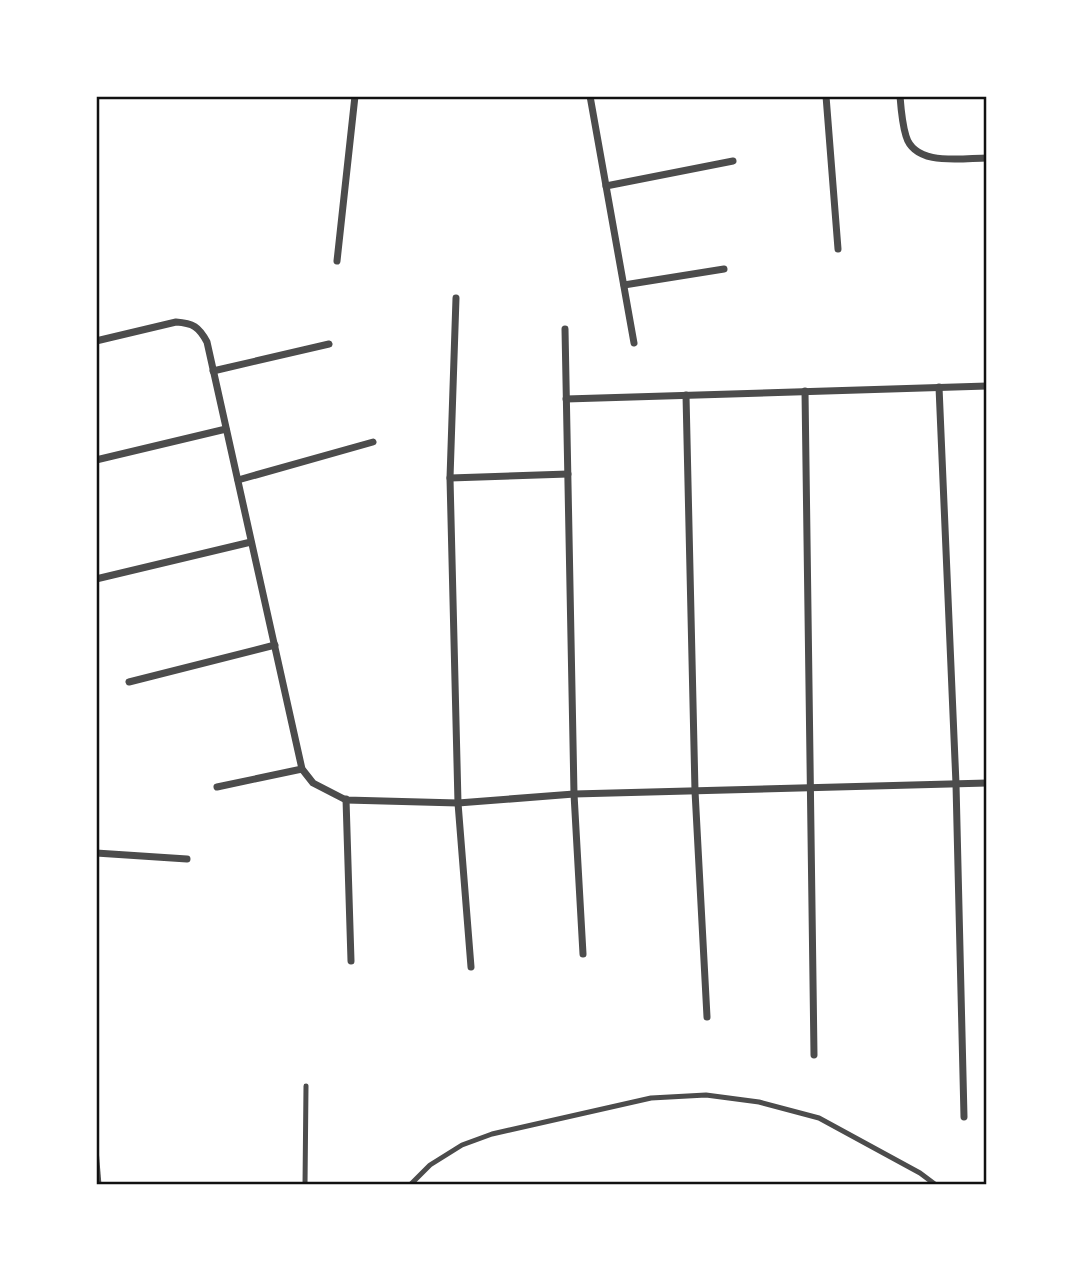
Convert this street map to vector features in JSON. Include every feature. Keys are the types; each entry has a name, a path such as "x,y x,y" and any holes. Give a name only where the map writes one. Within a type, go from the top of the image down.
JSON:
{"street":[{"path":"337,261 355,96"},
{"path":"590,96 634,343"},
{"path":"826,96 838,249"},
{"path":"900,96 906,139 918,153 937,158 987,158"},
{"path":"606,186 733,161"},
{"path":"624,285 724,269"},
{"path":"456,298 450,478 458,803 471,967"},
{"path":"96,341 176,322 190,323 200,328 207,342 302,769 313,783 346,799 458,803 574,794 987,783"},
{"path":"565,329 574,794 583,954"},
{"path":"214,371 329,344"},
{"path":"566,399 987,386"},
{"path":"939,387 956,784 964,1117"},
{"path":"804,391 814,1055"},
{"path":"687,395 695,790 707,1017"},
{"path":"96,460 226,429"},
{"path":"238,480 373,442"},
{"path":"450,478 568,474"},
{"path":"96,579 251,542"},
{"path":"130,682 275,645"},
{"path":"217,787 302,769"},
{"path":"346,799 351,961"},
{"path":"96,853 187,859"}],"lane":[{"path":"305,1185 306,1086"},
{"path":"410,1185 441,1158 462,1145 492,1134 651,1098 706,1095 759,1102 820,1118 920,1173 936,1185"},
{"path":"96,1149 99,1185"}]}
